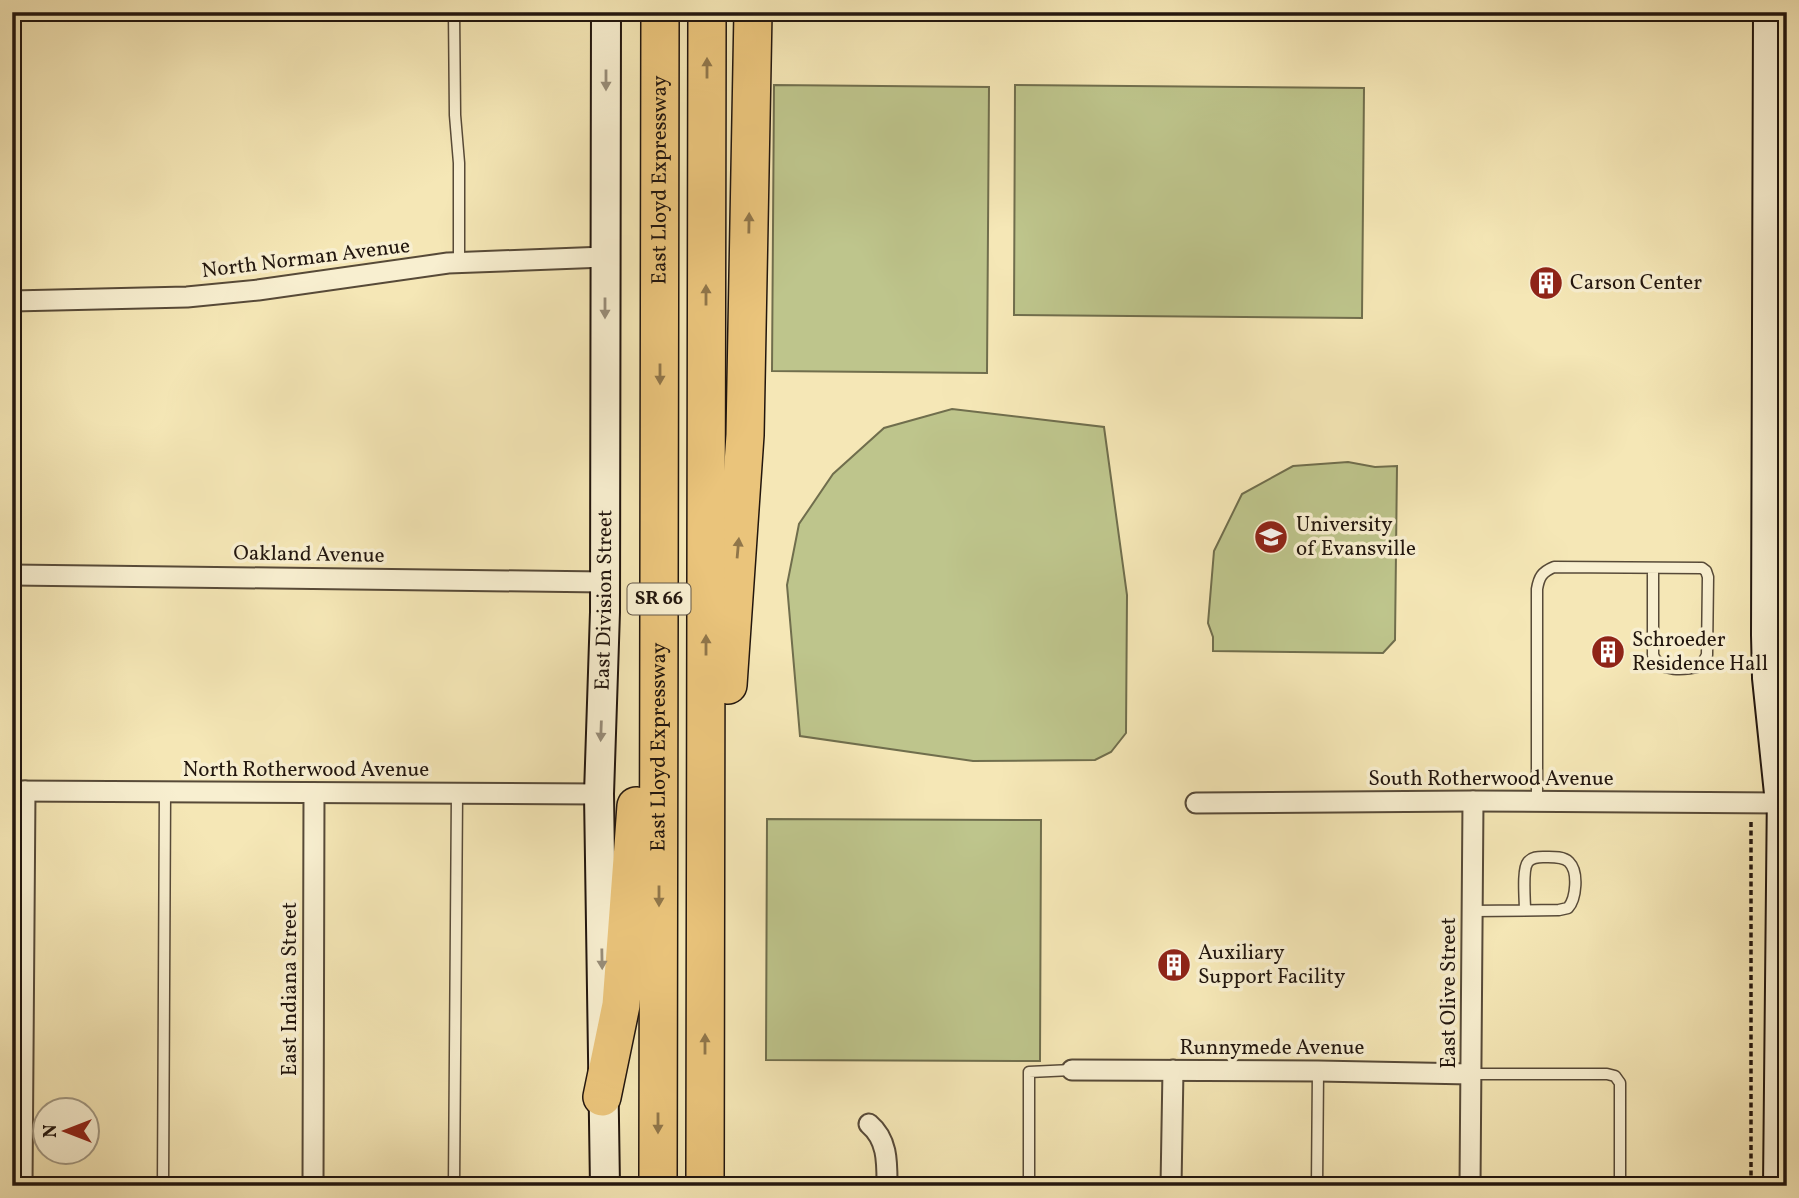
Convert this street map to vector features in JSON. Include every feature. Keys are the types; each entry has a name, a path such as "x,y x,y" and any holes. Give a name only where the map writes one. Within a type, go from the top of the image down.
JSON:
{"highway":[{"name":"East Lloyd Expressway","path":"658,1186 660,12"},
{"name":"SR 66","path":"705,1186 707,12"},
{"path":"705,909 727,693 746,435 753,12"},
{"path":"602,1097 621,1005 636,806 659,642"}],"street":[{"name":"East Division Street","path":"605,1186 599,794 604,582 607,12"},
{"path":"1768,12 1766,635 1767,678 1784,803"},
{"name":"North Norman Avenue","path":"12,301 187,297 258,290 459,262 606,257"},
{"name":"Oakland Avenue","path":"12,575 604,582"},
{"path":"1779,1186 1783,1122 1784,803 1787,742"},
{"path":"18,791 22,1186"},
{"name":"North Rotherwood Avenue","path":"18,791 599,794"},
{"name":"East Indiana Street","path":"313,1186 314,793"},
{"name":"East Olive Street","path":"1470,1186 1473,801"},
{"name":"South Rotherwood Avenue","path":"1196,803 1784,803"},
{"name":"Runnymede Avenue","path":"1072,1070 1471,1074"},
{"path":"1171,1186 1173,1070"},
{"path":"869,1124 883,1142 887,1158 887,1186"}],"lane":[{"path":"454,12 459,262"},
{"path":"1536,801 1536,589 1539,578 1554,567 1702,568 1706,571 1707,655 1701,666 1667,668 1656,661 1653,568"},
{"path":"163,1186 165,792"},
{"path":"454,1186 457,794"},
{"path":"1472,911 1525,910 1568,908 1575,896 1574,869 1570,863 1557,857 1535,857 1528,861 1525,868 1525,910"},
{"path":"1029,1186 1029,1072 1072,1070"},
{"path":"1317,1186 1318,1071"},
{"path":"1471,1074 1615,1076 1620,1083 1620,1186"}],"path":[{"path":"1751,819 1751,1186"}],"green space":[{"path":"774,85 989,87 987,373 772,371"},
{"path":"1015,85 1364,88 1362,318 1014,315"},
{"path":"952,409 1104,427 1127,595 1126,733 1111,752 1095,760 973,761 800,736 787,585 799,524 833,474 884,428"},
{"path":"1348,462 1375,467 1397,466 1395,640 1383,653 1213,651 1213,637 1208,623 1214,551 1242,494 1293,466"},
{"path":"767,819 1041,820 1040,1061 766,1060"}],"place":[{"name":"Carson Center","path":"1546,283"},
{"name":"University of Evansville","path":"1271,537"},
{"name":"Schroeder Residence Hall","path":"1608,652"},
{"name":"Auxiliary Support Facility","path":"1174,965"}]}
